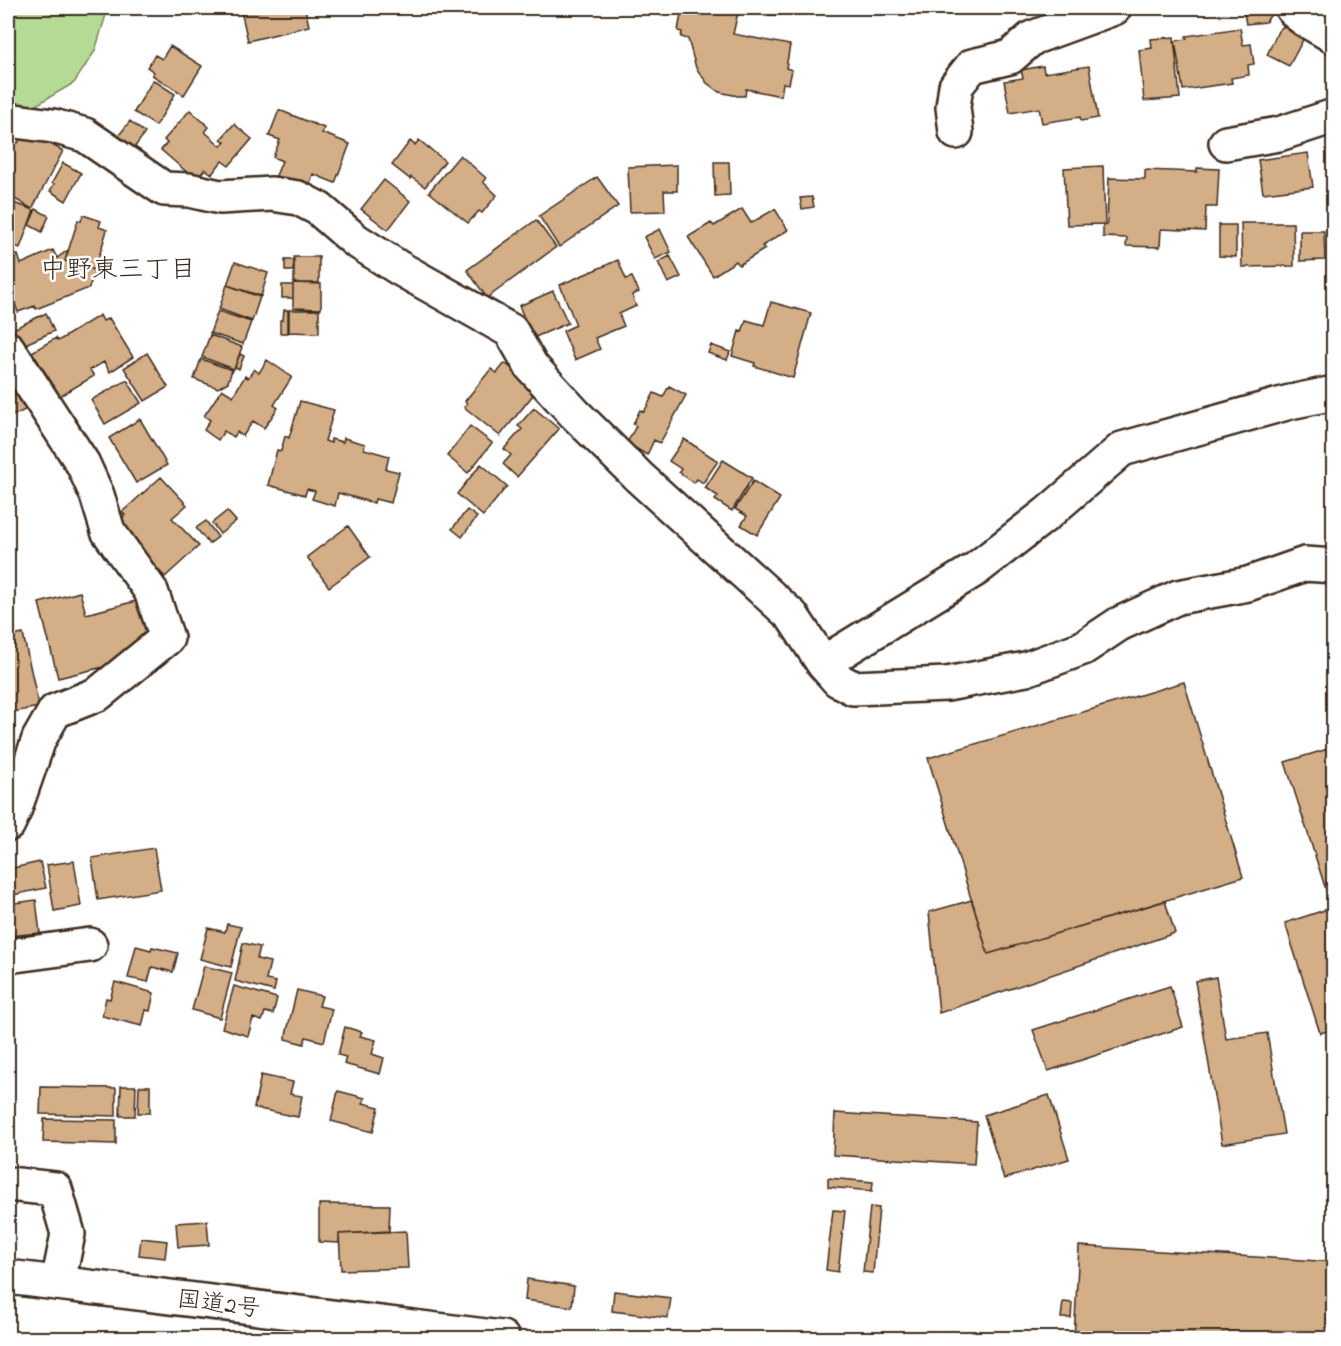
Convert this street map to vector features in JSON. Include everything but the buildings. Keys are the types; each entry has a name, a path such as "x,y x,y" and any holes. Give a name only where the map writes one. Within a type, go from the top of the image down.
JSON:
{"main road":[{"path":"956,132 953,107 956,86 972,66 1010,57 1032,38 1114,8"},
{"path":"1292,8 1314,27 1334,37"},
{"path":"1226,143 1279,134 1334,116"},
{"path":"8,123 53,126 85,135 164,189 189,190 220,197 272,194 298,198 319,209 355,240 399,268 511,331 531,366 575,414 666,502 792,615 823,663 838,680 853,688 946,684 1026,669 1083,648 1119,624 1179,597 1248,584 1305,564 1334,566"},
{"path":"8,349 83,464 97,495 108,531 151,591 167,638 98,694 55,711 39,739 8,824"},
{"path":"823,663 976,569 1048,513 1122,449 1290,402 1334,393"},
{"path":"8,956 90,945"},
{"path":"8,1182 55,1189 68,1234 58,1283"},
{"name":"国道2号","path":"8,1277 384,1331 502,1338"}],"green space":[{"path":"8,8 108,8 95,51 74,83 31,108 8,105"}],"district":[{"name":"中野東三丁目","path":"118,268"}]}
